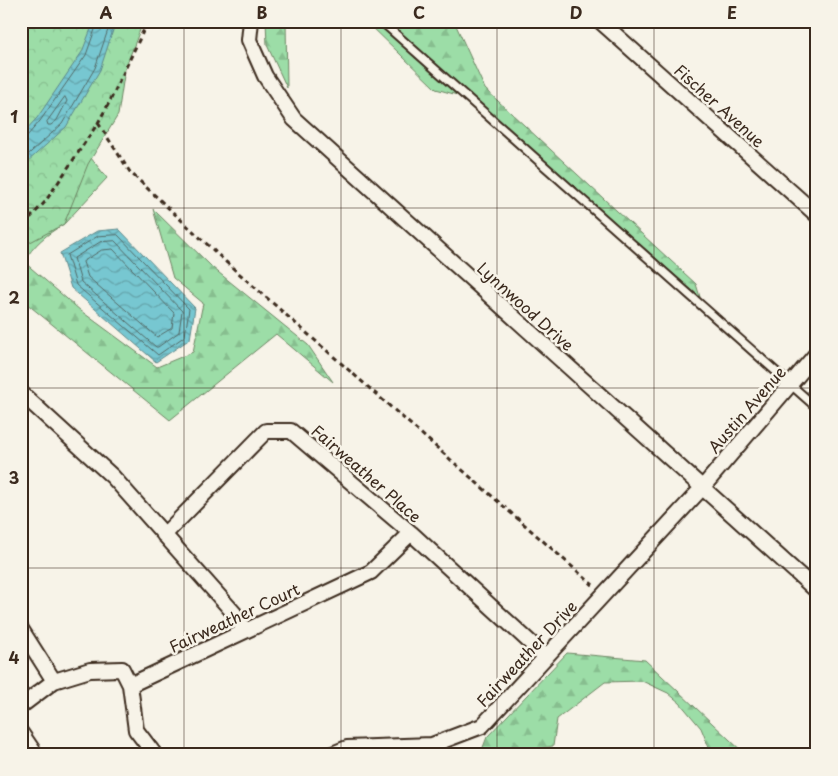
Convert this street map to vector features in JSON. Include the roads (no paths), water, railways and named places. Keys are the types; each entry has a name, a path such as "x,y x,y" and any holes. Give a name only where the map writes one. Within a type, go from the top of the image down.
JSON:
{"street":[{"name":"Lynnwood Drive","path":"251,21 250,40 265,76 294,119 817,591"},
{"name":"Fischer Avenue","path":"600,21 817,215"},
{"name":"Austin Avenue","path":"702,488 817,353"},
{"path":"21,393 113,478 234,613 245,631"},
{"name":"Fairweather Place","path":"164,536 266,431 291,431 411,533 546,657"},
{"name":"Fairweather Drive","path":"330,755 347,748 432,745 482,726 702,488"},
{"name":"Fairweather Court","path":"130,685 371,572 411,533"},
{"path":"21,629 54,681"},
{"path":"21,706 54,681 90,670 122,669 130,685 136,730 155,755"},
{"path":"21,733 36,755"}],"lane":[{"path":"380,21 817,408"},
{"path":"809,21 817,28"}],"water":[{"path":"94,21 116,21 100,70 66,127 21,169 21,135 37,118 82,52"},
{"path":"119,229 195,308 190,339 156,362 71,288 60,253 97,231"}]}
